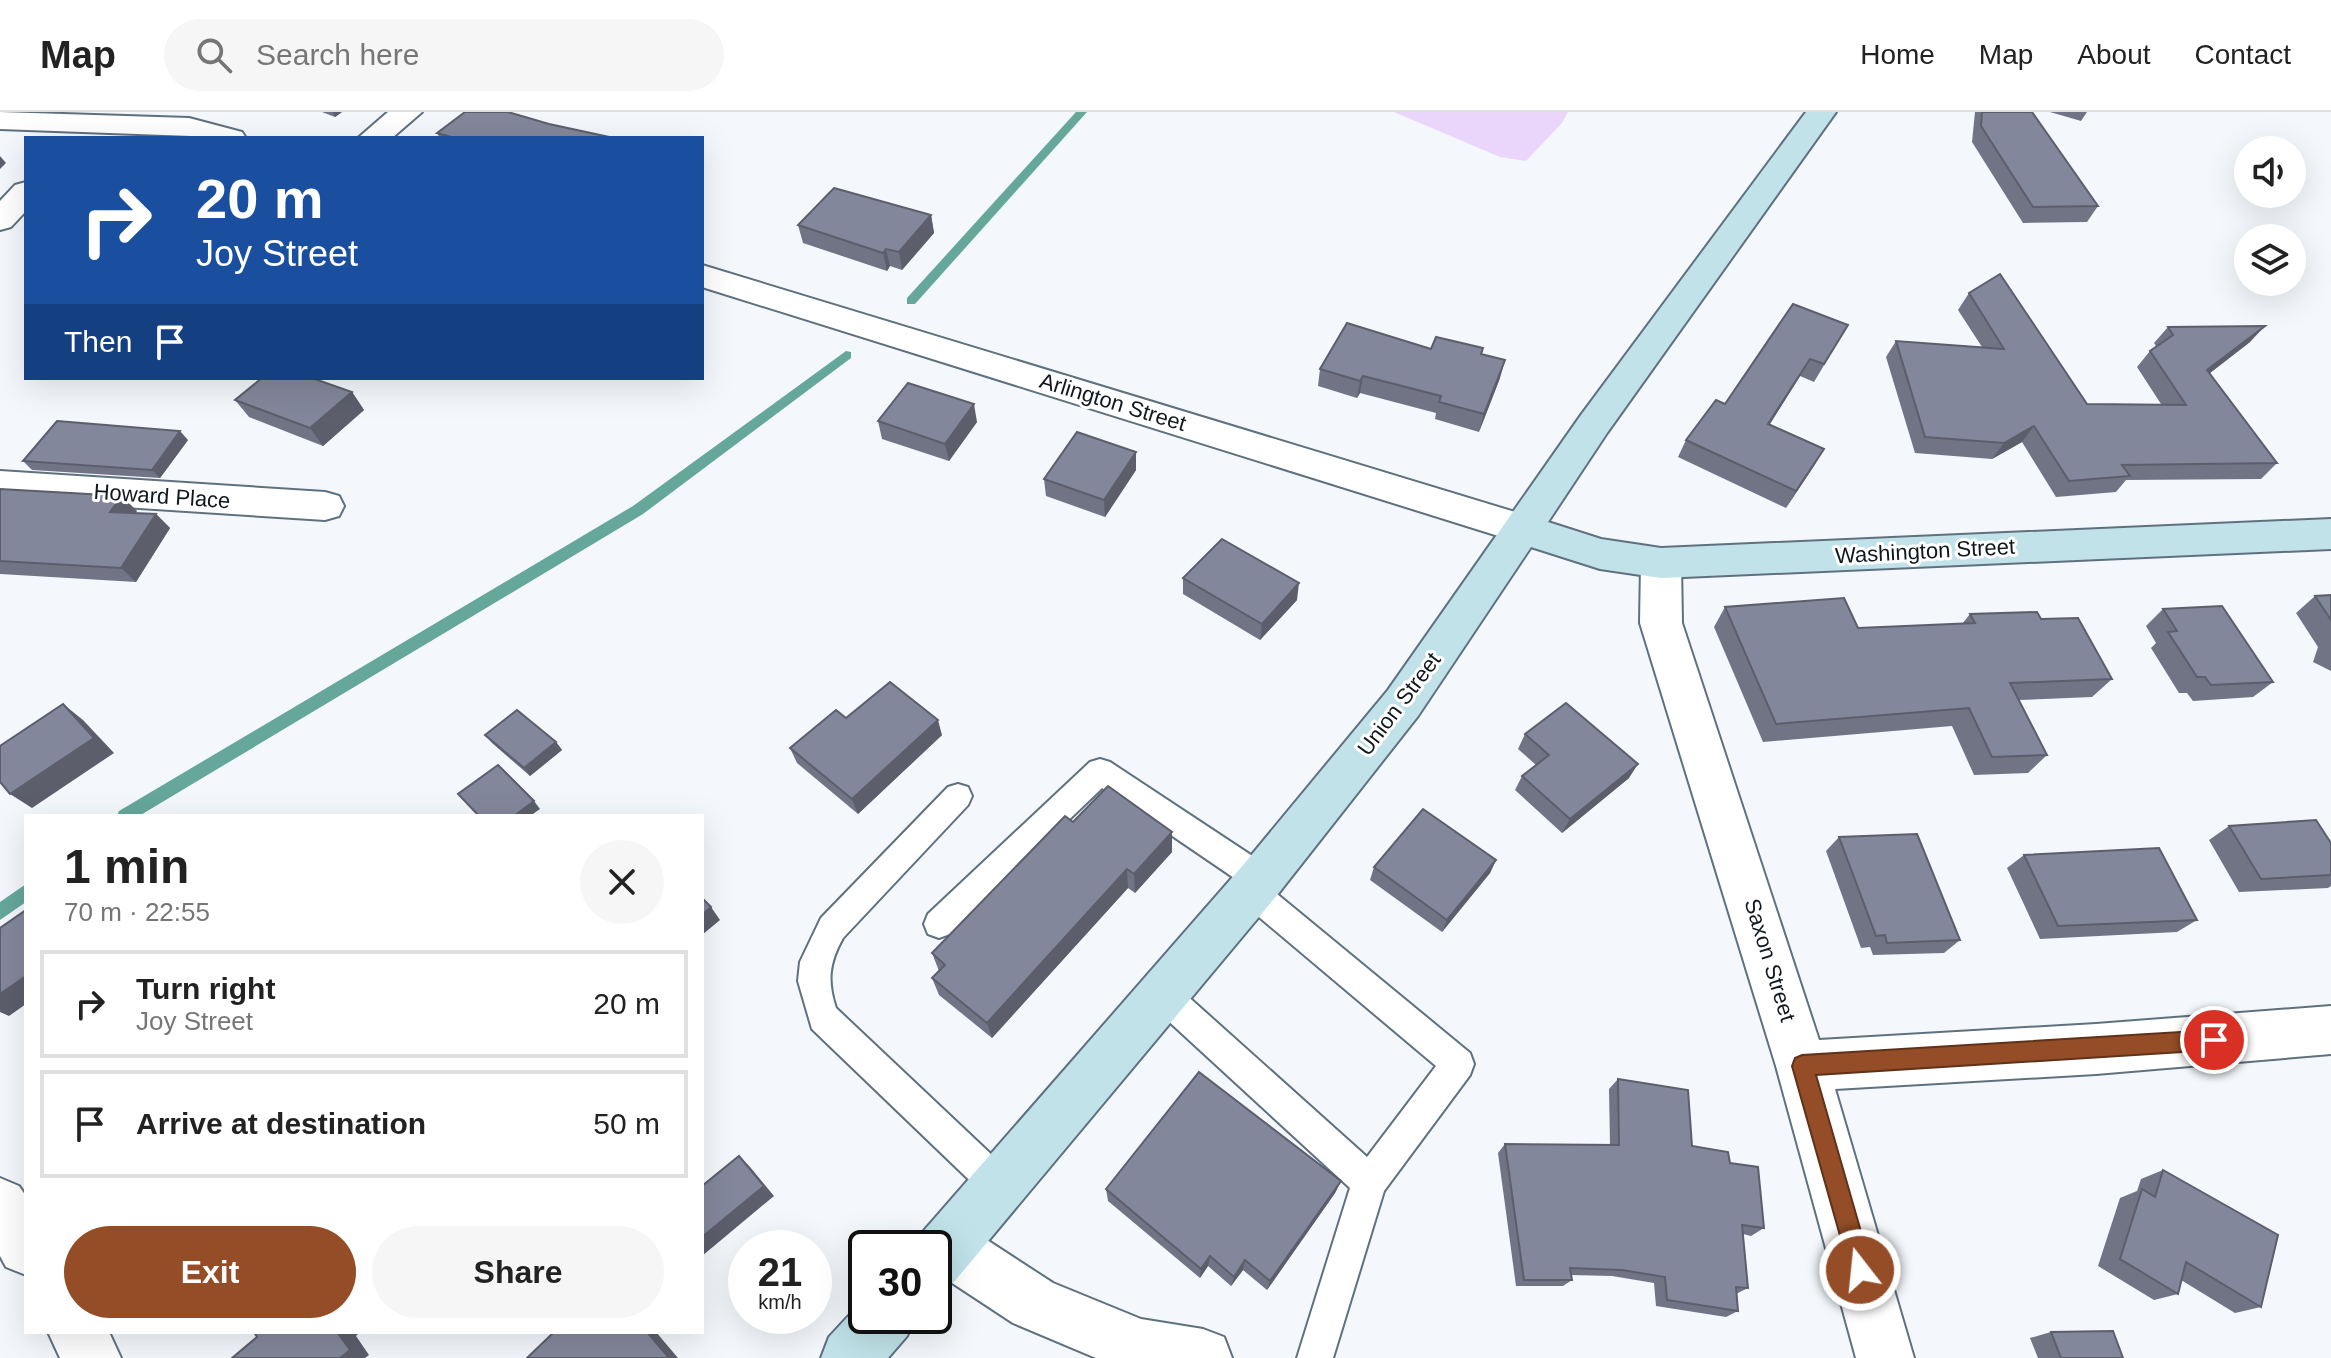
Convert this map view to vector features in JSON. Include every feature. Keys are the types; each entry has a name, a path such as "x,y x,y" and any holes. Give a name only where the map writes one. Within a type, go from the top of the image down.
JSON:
{"main road":[{"name":"Union Street","path":"952,1242 1256,885 1403,703 1594,424 1821,112"},
{"name":"Washington Street","path":"1524,529 1600,554 1661,563 2331,534"},
{"path":"850,1358 871,1334"}],"street":[{"path":"376,136 407,112"},
{"path":"0,120 82,131 189,127 223,136"},
{"path":"0,220 24,194"},
{"name":"Arlington Street","path":"704,277 1524,529"},
{"name":"Howard Place","path":"0,485 325,506"},
{"name":"Saxon Street","path":"1661,563 1661,623 1802,1066 1885,1358"},
{"path":"1802,1066 2096,1049 2331,1030"},
{"path":"0,1205 24,1244"},
{"path":"952,1261 1033,1303 1141,1348 1203,1358"},
{"path":"78,1334 92,1358"}],"lane":[{"path":"939,924 1100,771 1256,885 1458,1064 1369,1182 1315,1358"},
{"path":"958,796 832,928 817,954 812,987 823,1018 1000,1186"},
{"path":"1163,995 1369,1182"}],"shaded area":[{"path":"1394,112 1568,112 1562,123 1526,161 1500,157"}],"building":[{"path":"465,112 508,112 605,136 448,136 437,133"},
{"path":"1982,112 2032,112 2098,206 2033,207 1981,126"},
{"path":"834,188 931,215 899,252 886,249 883,253 798,225"},
{"path":"2000,274 2087,404 2186,405 2150,351 2173,335 2168,327 2265,326 2207,370 2277,463 2122,465 2130,476 2069,481 2034,426 2004,443 1925,437 1896,341 2004,349 1969,293"},
{"path":"1793,304 1848,325 1824,364 1810,359 1768,424 1824,449 1796,491 1686,440 1716,400 1725,404"},
{"path":"1347,323 1431,349 1436,337 1483,348 1481,354 1505,360 1484,414 1439,402 1441,396 1363,376 1360,381 1320,369"},
{"path":"260,380 318,380 352,392 310,428 235,400"},
{"path":"908,383 974,404 945,444 878,421"},
{"path":"57,421 180,431 152,470 23,461"},
{"path":"1077,432 1136,452 1104,500 1044,479"},
{"path":"0,489 122,496 110,512 156,514 121,568 0,561"},
{"path":"1222,539 1299,583 1262,624 1183,578"},
{"path":"2331,595 2331,620 2315,596"},
{"path":"1844,598 1858,628 1975,623 1970,614 2037,612 2041,619 2078,618 2112,679 2010,683 2047,755 1992,757 1969,708 1776,724 1725,607"},
{"path":"2222,606 2273,682 2211,685 2205,677 2197,677 2168,632 2177,631 2163,609"},
{"path":"890,682 938,720 852,799 790,748 836,710 846,718"},
{"path":"1566,703 1638,764 1570,819 1522,776 1549,755 1525,734"},
{"path":"63,704 94,738 10,794 0,782 0,746"},
{"path":"517,710 556,742 524,768 485,735"},
{"path":"498,765 534,801 517,814 477,814 458,794"},
{"path":"1108,786 1172,832 1134,874 1127,869 987,1023 932,978 945,965 932,953 1065,816 1073,822"},
{"path":"1423,809 1496,860 1447,920 1374,867"},
{"path":"2316,820 2331,843 2331,875 2261,879 2229,826"},
{"path":"1917,834 1960,940 1887,943 1885,935 1876,936 1839,837"},
{"path":"2159,848 2197,920 2058,926 2024,855"},
{"path":"704,900 711,907 704,913"},
{"path":"24,911 24,977 0,994 0,928"},
{"path":"1199,1072 1341,1181 1270,1281 1245,1260 1234,1277 1210,1256 1201,1269 1106,1189"},
{"path":"1618,1079 1688,1090 1692,1146 1728,1152 1730,1163 1758,1167 1764,1228 1742,1225 1748,1288 1736,1287 1738,1311 1667,1300 1665,1277 1622,1270 1570,1268 1572,1280 1524,1280 1505,1144 1619,1145"},
{"path":"739,1156 764,1186 704,1235 704,1184"},
{"path":"2163,1170 2278,1235 2261,1307 2186,1262 2178,1294 2120,1259 2142,1189 2155,1197"},
{"path":"2113,1331 2123,1358 2061,1358 2051,1332"},
{"path":"255,1334 338,1334 350,1350 340,1358 232,1358 257,1337"},
{"path":"552,1334 649,1334 669,1358 527,1358"}],"waterway":[{"path":"911,301 1082,112"},
{"path":"128,814 638,510 846,355"},
{"path":"0,912 24,894"}],"route":[{"path":"1860,1270 1802,1066 2214,1040"}]}
